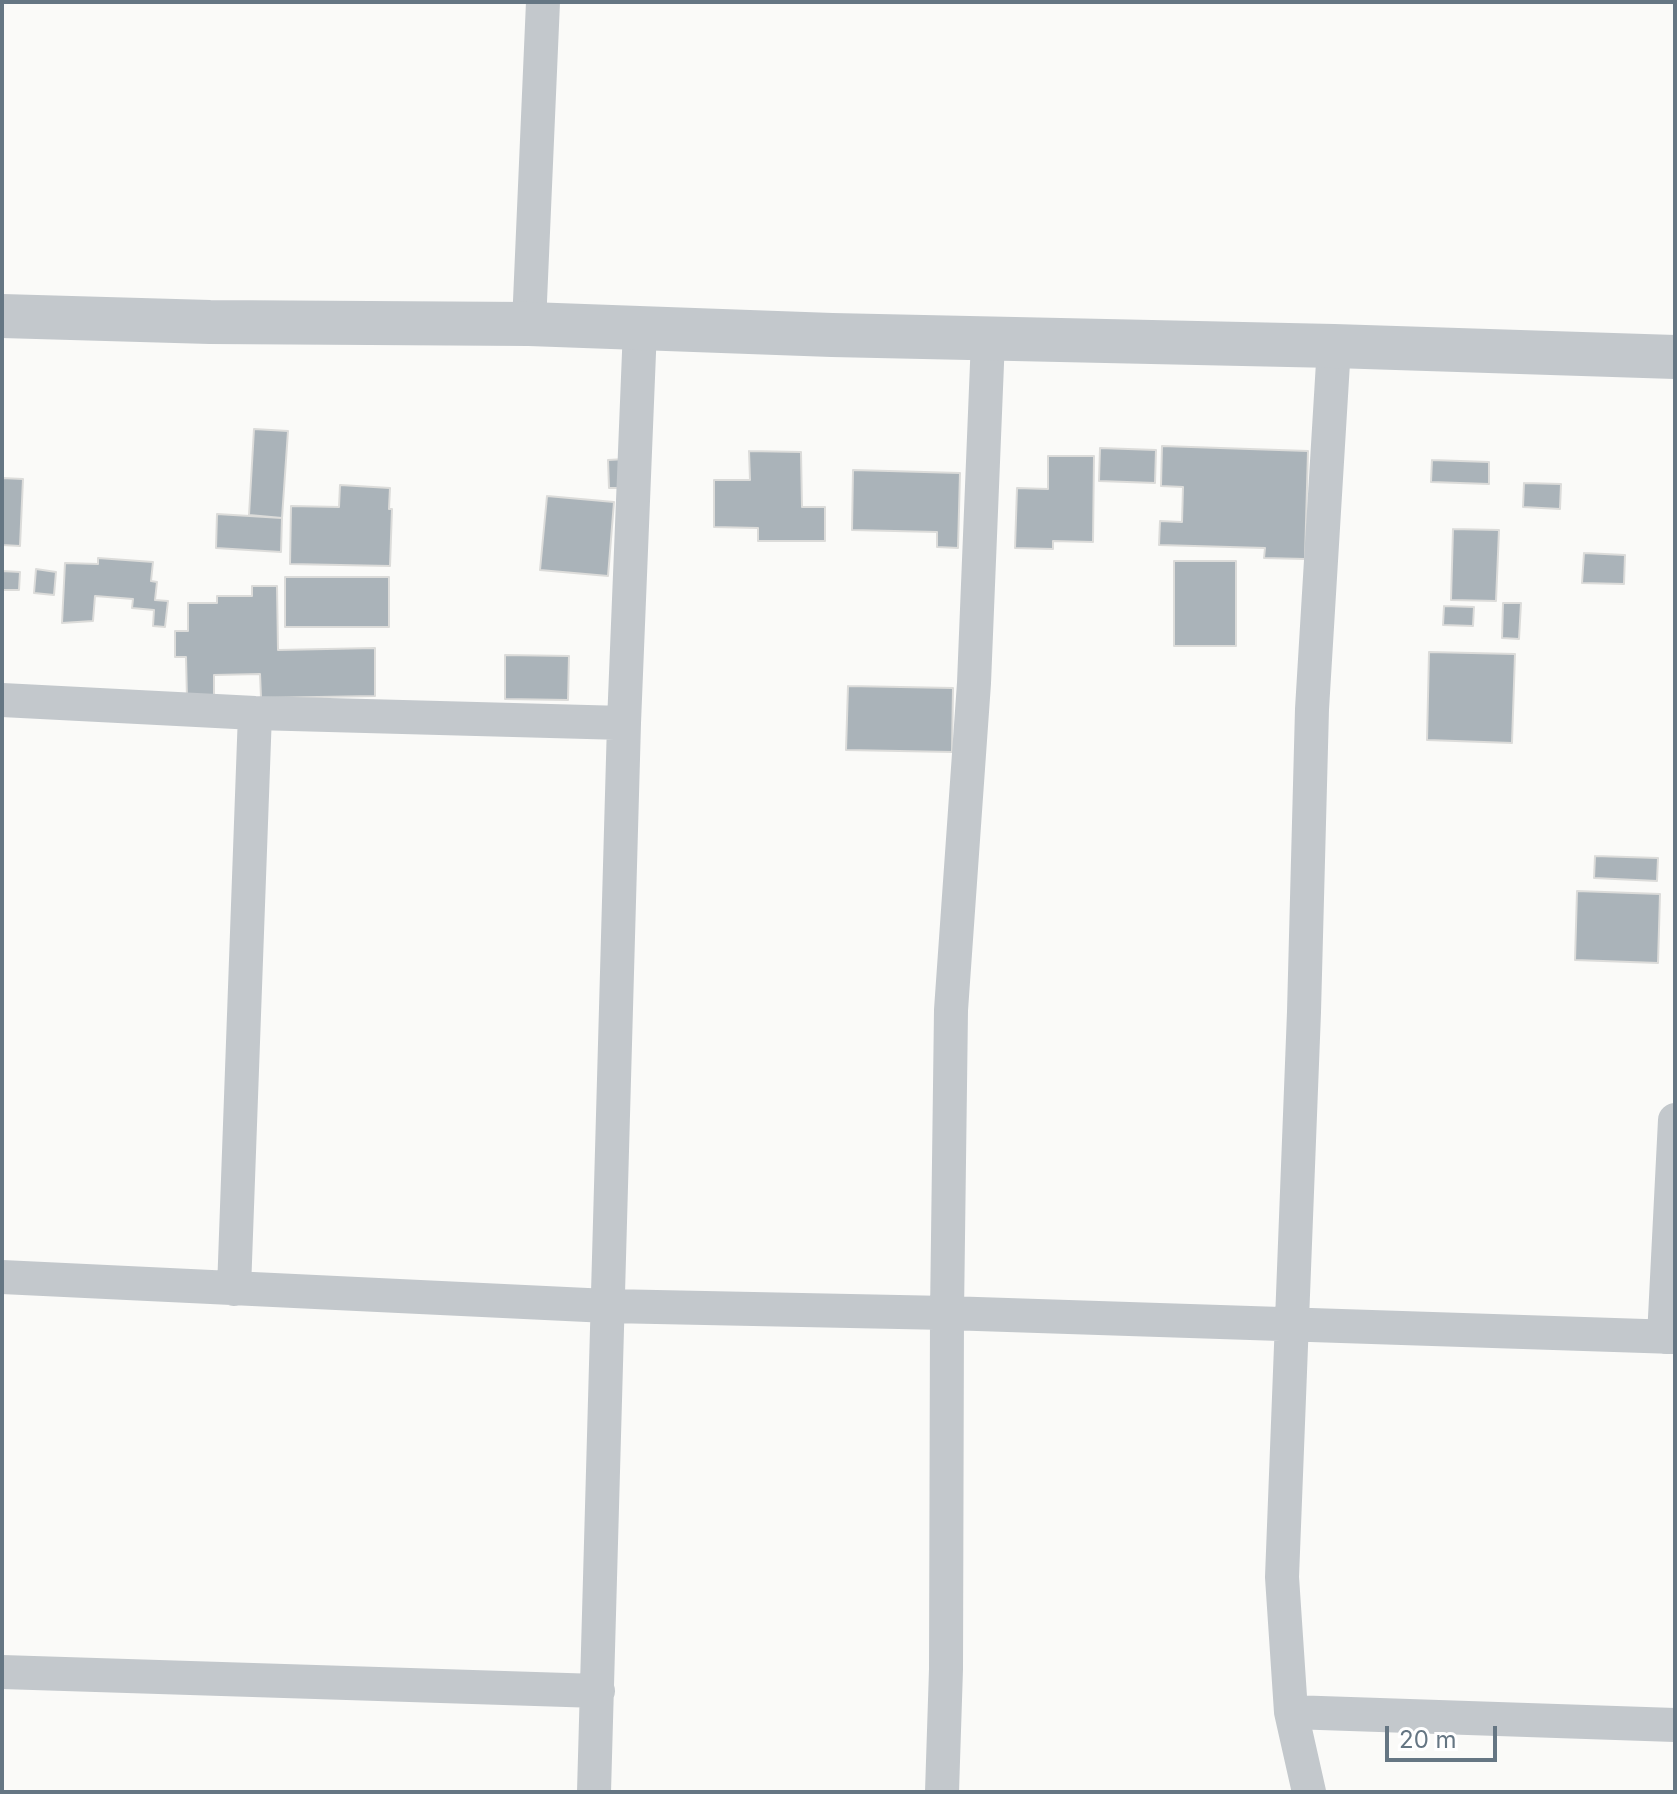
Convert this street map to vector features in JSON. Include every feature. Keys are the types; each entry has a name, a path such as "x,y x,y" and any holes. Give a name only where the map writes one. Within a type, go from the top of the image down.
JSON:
{"street":[{"path":"529,324 543,2"},
{"path":"2,316 210,322 529,324 1675,357"},
{"path":"594,1792 624,723 640,328"},
{"path":"942,1792 946,1669 951,1010 974,683 988,339"},
{"path":"1309,1792 1291,1712 1282,1577 1304,1012 1312,709 1334,346"},
{"path":"2,700 255,713 624,723"},
{"path":"234,1289 255,713"},
{"path":"2,1277 608,1306 947,1313 1669,1337 1675,1120"},
{"path":"2,1672 598,1691"},
{"path":"1291,1712 1675,1725"}],"building":[{"path":"254,429 288,431 282,518 249,515"},
{"path":"1162,446 1308,451 1305,559 1264,558 1265,548 1159,545 1160,521 1182,522 1183,487 1161,486"},
{"path":"1100,448 1156,450 1155,483 1099,481"},
{"path":"749,451 801,452 802,507 825,507 825,541 758,541 758,528 714,527 714,480 750,480"},
{"path":"1048,456 1094,456 1093,542 1053,541 1053,549 1015,548 1017,488 1048,489"},
{"path":"626,459 627,488 609,488 608,460"},
{"path":"1432,460 1489,462 1489,484 1431,482"},
{"path":"853,470 960,473 958,548 937,547 937,532 852,530"},
{"path":"2,478 23,479 20,546 2,545"},
{"path":"1524,483 1561,484 1560,509 1523,507"},
{"path":"340,485 390,488 390,566 290,564 291,506 339,507"},
{"path":"547,496 614,502 608,576 540,570"},
{"path":"217,514 282,518 281,552 216,548"},
{"path":"1453,529 1499,530 1496,601 1451,600"},
{"path":"1584,553 1625,555 1624,584 1582,583"},
{"path":"98,558 153,562 151,581 157,582 155,600 168,601 165,627 153,626 154,610 132,608 133,599 95,596 93,621 62,623 65,563 98,564"},
{"path":"1174,561 1236,561 1236,646 1174,646"},
{"path":"36,569 56,572 54,595 34,593"},
{"path":"2,571 20,572 19,590 2,590"},
{"path":"285,577 389,577 389,627 285,627"},
{"path":"252,586 277,586 278,650 375,648 375,696 261,698 260,674 214,675 214,699 187,699 186,657 175,657 175,631 188,631 188,603 217,603 217,596 252,596"},
{"path":"1503,603 1521,603 1519,639 1502,638"},
{"path":"1444,606 1474,607 1473,626 1443,625"},
{"path":"1429,652 1515,654 1512,743 1427,740"},
{"path":"505,655 569,656 568,700 505,699"},
{"path":"848,686 953,688 952,752 846,750"},
{"path":"1595,856 1658,858 1657,881 1594,878"},
{"path":"1577,891 1660,894 1658,963 1575,960"}]}
